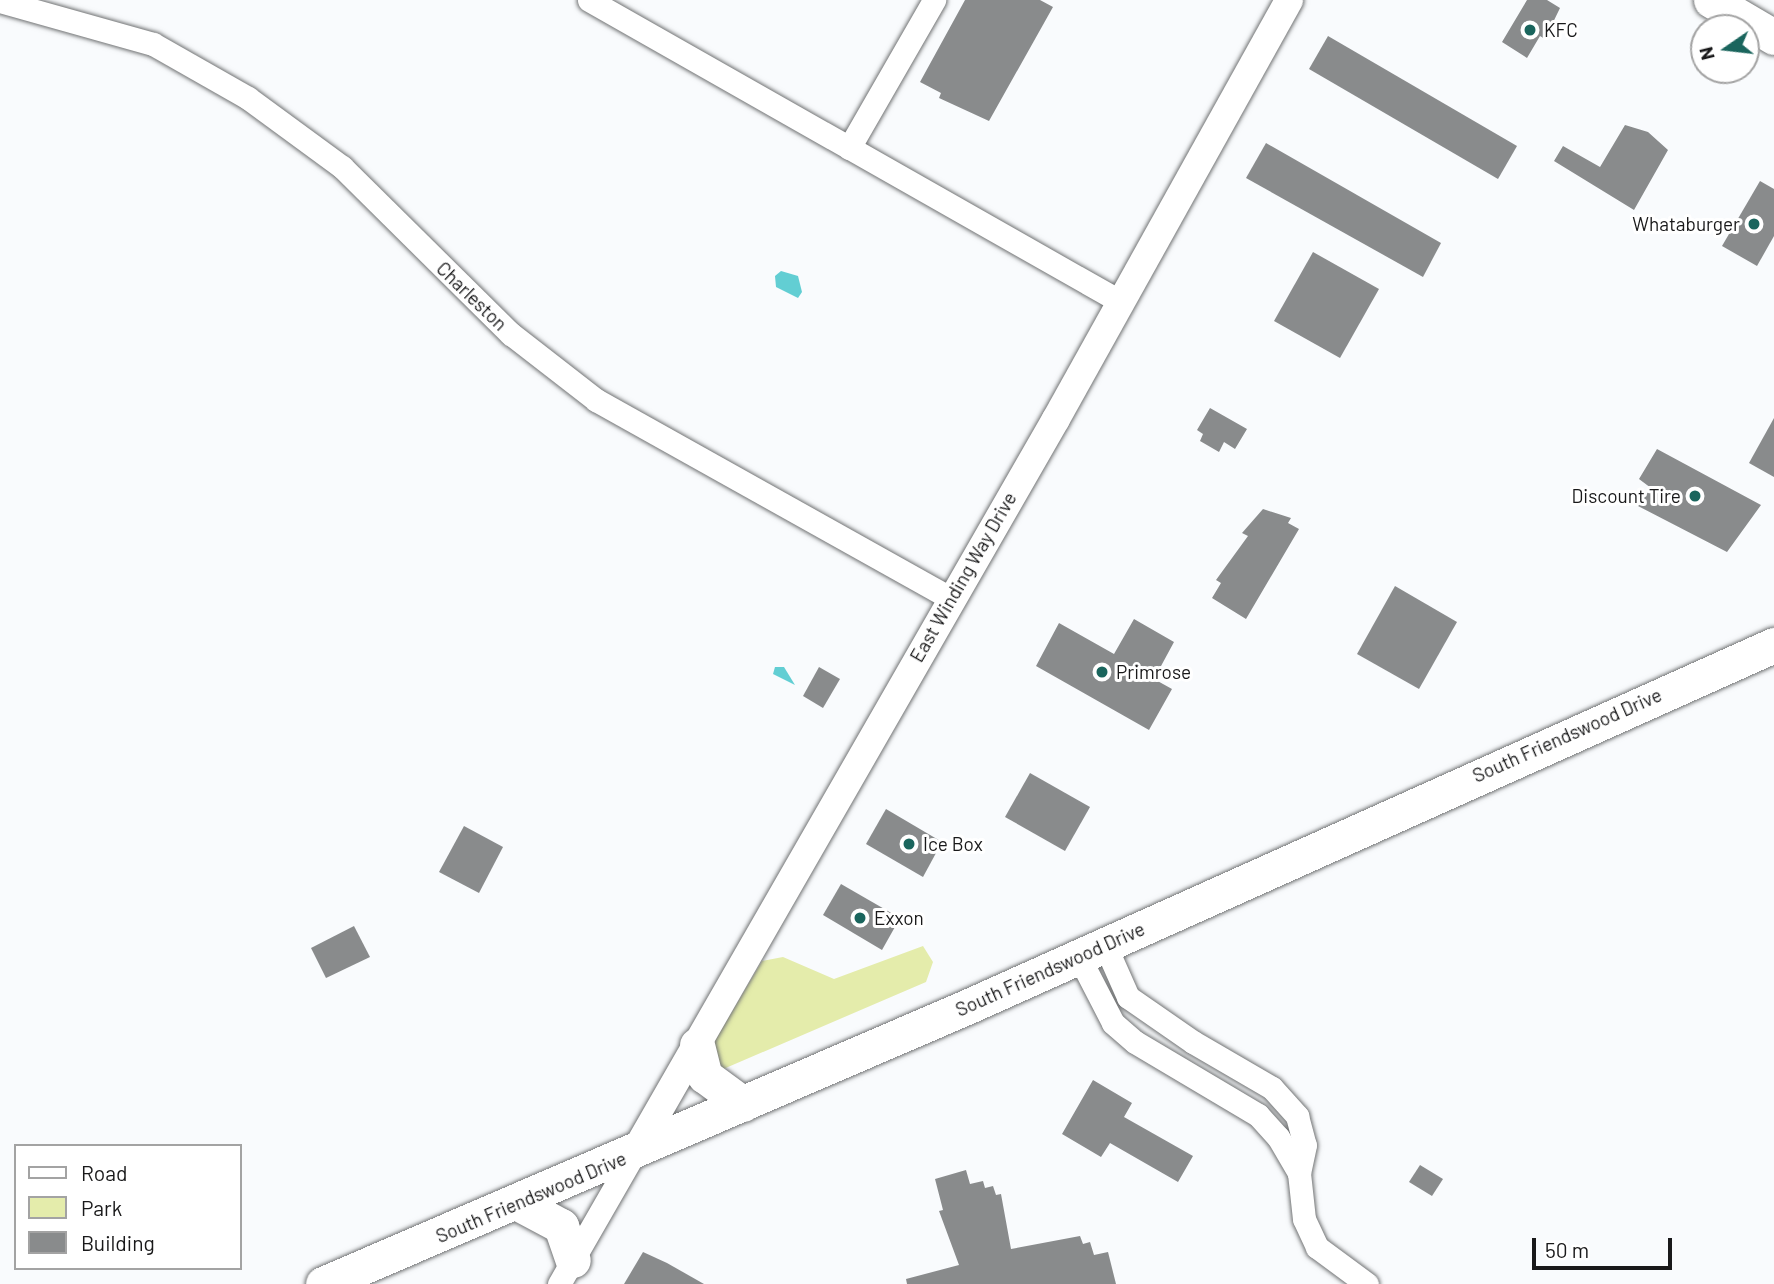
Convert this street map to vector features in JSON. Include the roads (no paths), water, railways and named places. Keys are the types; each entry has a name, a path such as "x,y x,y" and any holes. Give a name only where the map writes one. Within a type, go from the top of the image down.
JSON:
{"main road":[{"path":"1711,0 1774,37"},
{"name":"South Friendswood Drive","path":"323,1284 518,1203 1092,951 1774,645"},
{"path":"697,1045 705,1076 743,1104"},
{"path":"518,1203 561,1226 566,1272"}],"street":[{"path":"589,0 1121,302"},
{"path":"849,148 934,0"},
{"name":"East Winding Way Drive","path":"635,1152 1121,302 1289,0"},
{"name":"Charleston","path":"0,1 153,44 248,98 342,167 511,334 596,400 951,598"},
{"path":"1092,951 1128,997 1192,1042 1272,1088 1297,1116 1305,1145 1299,1173 1304,1219 1317,1247 1336,1266 1367,1284"},
{"path":"1092,951 1112,1023 1177,1067 1258,1115 1278,1137 1299,1173"},
{"path":"1177,1067 1192,1042"},
{"path":"566,1272 635,1152"}],"water":[{"path":"781,271 798,276 802,292 798,298 776,287 775,276"},
{"path":"775,667 784,667 795,685 773,674"}],"place":[{"name":"KFC","path":"1530,30"},
{"name":"Whataburger","path":"1754,224"},
{"name":"Discount Tire","path":"1695,496"},
{"name":"Primrose","path":"1102,672"},
{"name":"Ice Box","path":"909,844"},
{"name":"Exxon","path":"860,918"}]}
